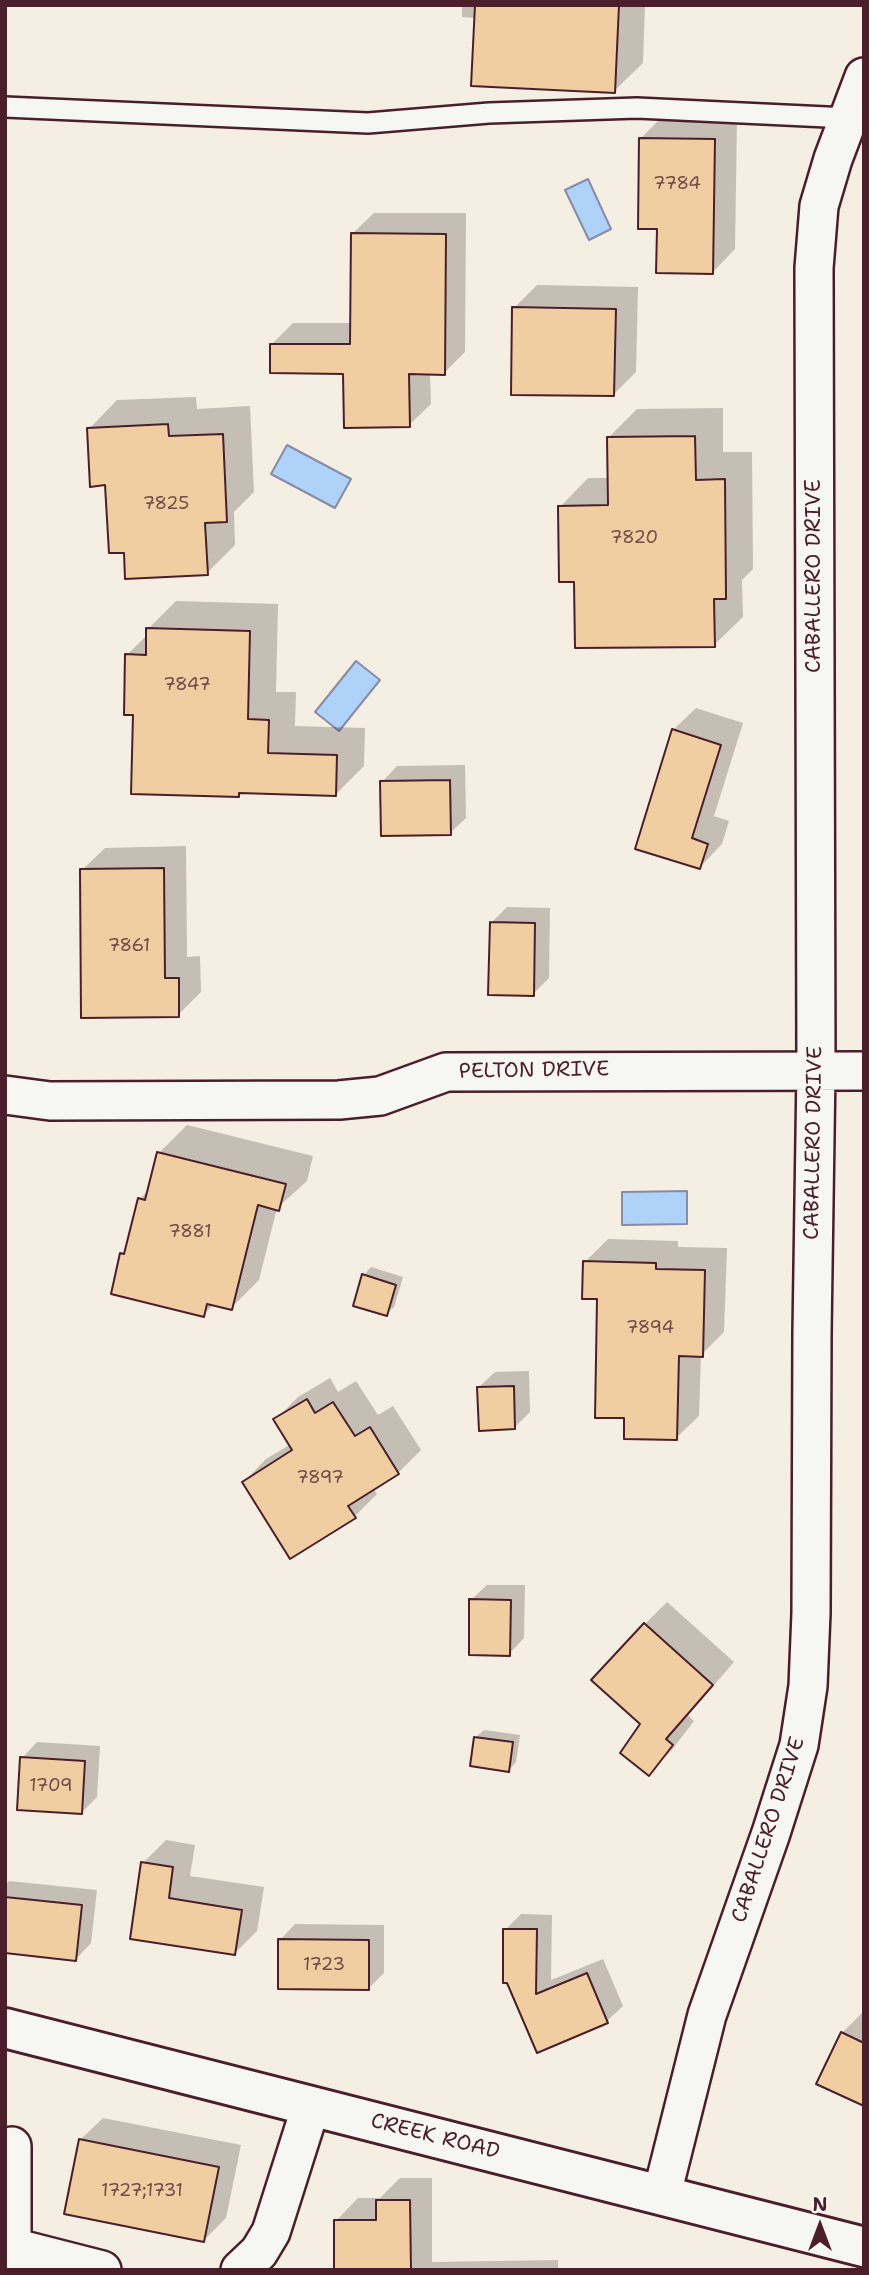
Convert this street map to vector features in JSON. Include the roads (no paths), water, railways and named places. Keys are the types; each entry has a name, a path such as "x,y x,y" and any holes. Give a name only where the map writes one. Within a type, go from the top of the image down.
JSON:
{"street":[{"name":"CABALLERO DRIVE","path":"662,2194 707,2015 799,1745 808,1686 816,1070 814,268 819,206 833,159 864,77"},
{"name":"PELTON DRIVE","path":"5,1096 50,1101 339,1100 380,1096 446,1072 864,1071"},
{"name":"CREEK ROAD","path":"5,2028 864,2247"},
{"path":"240,2270 258,2252 271,2232 311,2106"},
{"path":"12,2146 12,2258 102,2270"}],"lane":[{"path":"5,107 368,122 489,113 637,108 848,118"}],"water":[{"path":"588,179 611,229 589,240 565,190"},
{"path":"287,445 351,479 335,508 271,474"},
{"path":"356,661 380,680 339,731 315,712"},
{"path":"687,1191 687,1224 622,1225 622,1192"}]}
